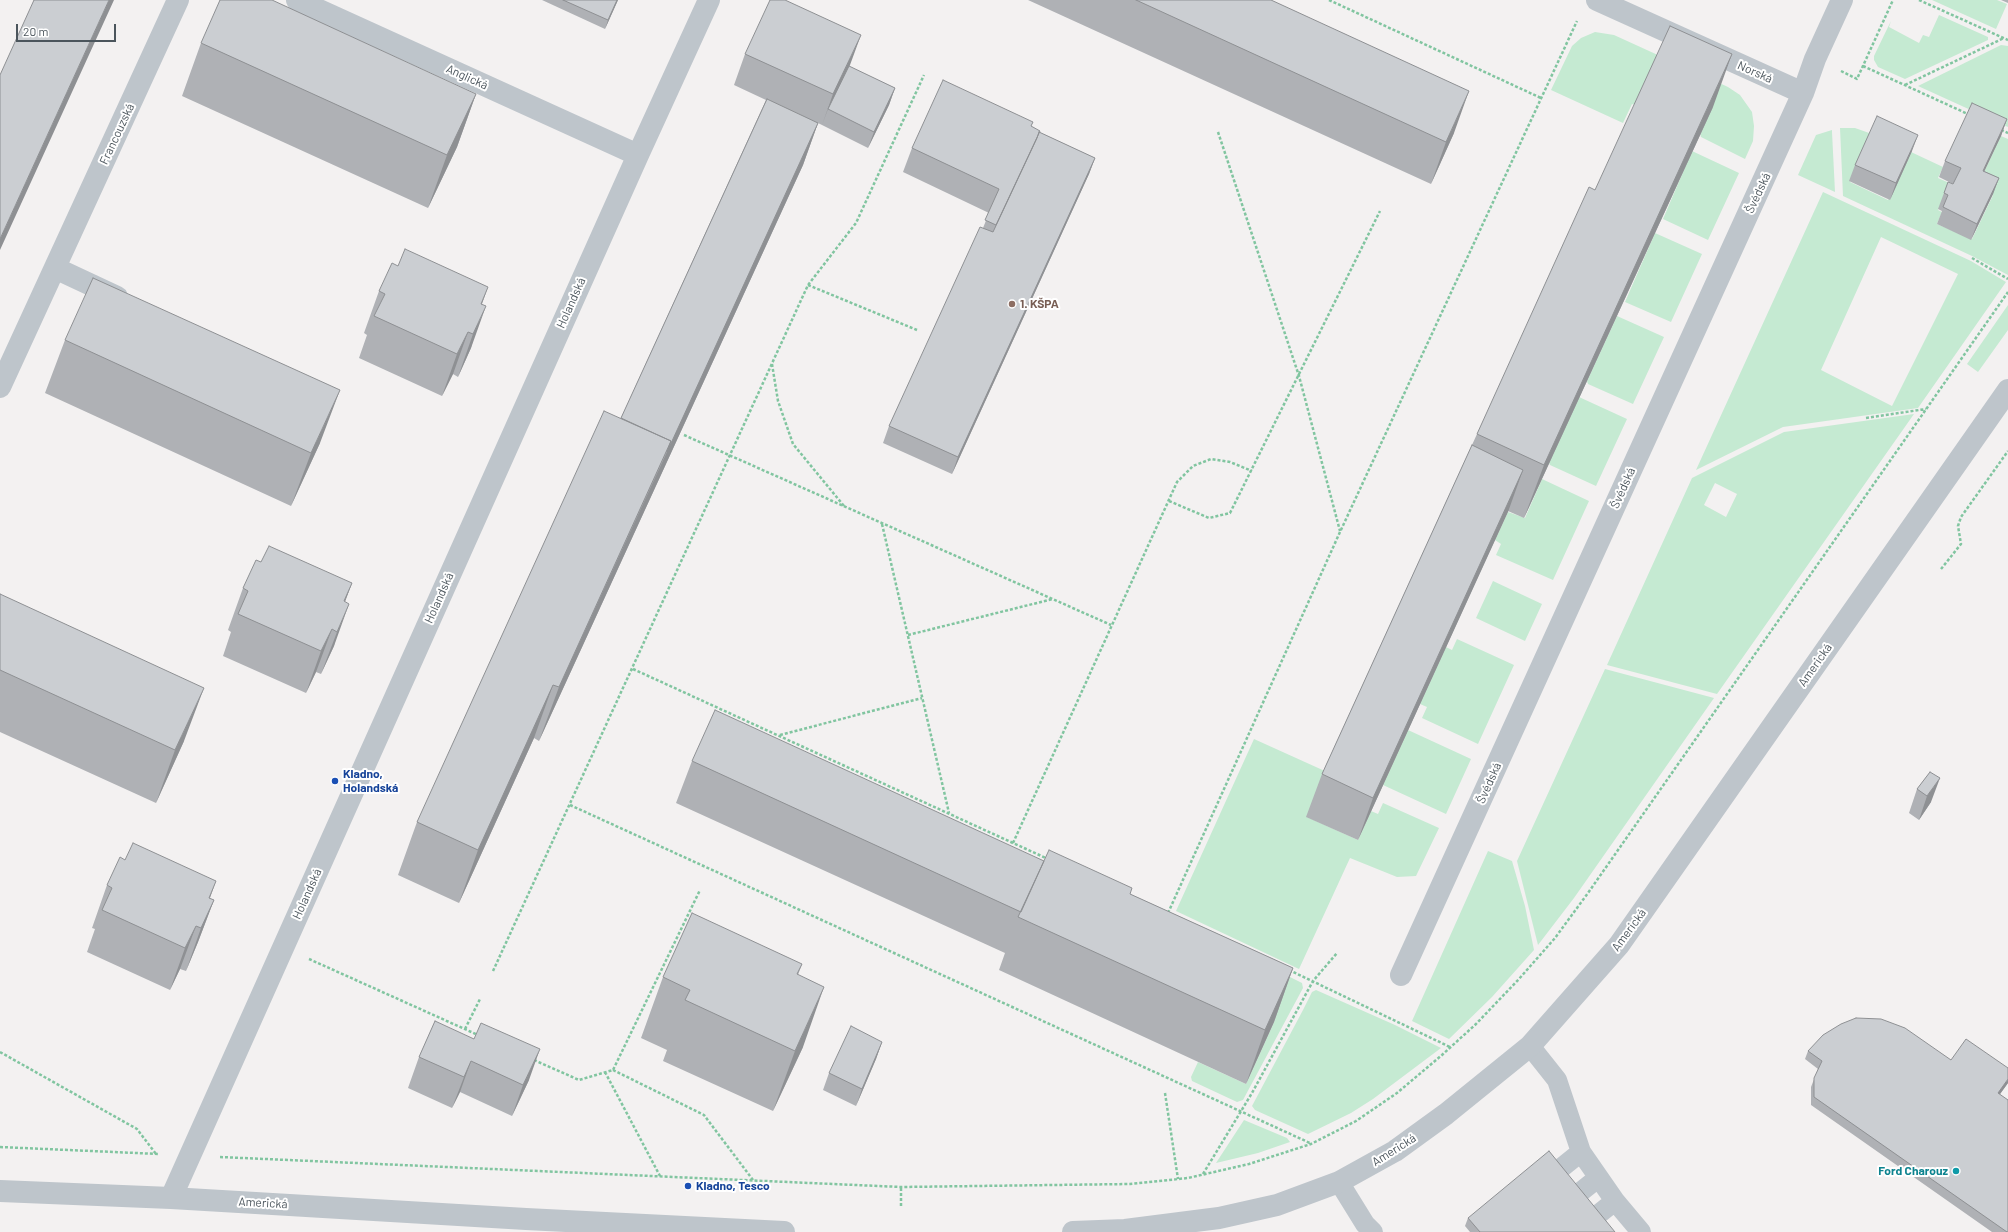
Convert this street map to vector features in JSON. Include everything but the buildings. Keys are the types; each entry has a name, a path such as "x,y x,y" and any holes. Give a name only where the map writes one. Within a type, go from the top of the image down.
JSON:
{"street":[{"name":"Francouzská","path":"0,387 178,0"},
{"name":"Anglická","path":"297,0 638,154"},
{"name":"Holandská","path":"171,1198 638,154 709,0"},
{"name":"Norská","path":"1598,0 1627,6 1803,94"},
{"name":"Švédská","path":"1402,975 1803,94 1815,59 1842,0"},
{"path":"55,268 135,305"},
{"name":"Americká","path":"1073,1232 1125,1230 1219,1218 1277,1205 1339,1182 1396,1151 1446,1114 1530,1046 1620,945 2008,390"},
{"name":"Americká","path":"0,1192 171,1198 523,1226 784,1232"}],"lane":[{"path":"1530,1046 1557,1080 1581,1152 1615,1201 1641,1232"},
{"path":"1525,1197 1581,1152"},
{"path":"1530,1232 1598,1178"},
{"path":"1339,1182 1365,1224 1373,1232"},
{"path":"1576,1232 1615,1201"}],"path":[{"path":"1329,0 1541,98"},
{"path":"1838,69 1858,78 1893,0"},
{"path":"1919,0 2008,40"},
{"path":"1174,917 1167,914 1340,532 1580,14"},
{"path":"1904,85 2004,38"},
{"path":"1863,66 1973,117"},
{"path":"493,971 808,285 856,223 924,75"},
{"path":"1994,127 2008,133"},
{"path":"1218,132 1299,376 1340,532"},
{"path":"1169,501 1209,518 1230,512 1252,471 1380,212"},
{"path":"1972,258 2008,279"},
{"path":"808,285 917,330"},
{"path":"241,1158 901,1187 1130,1184 1178,1179 1249,1164 1311,1144 1356,1121 1396,1093 1450,1048 1476,1024 1519,979 1555,938 2008,292"},
{"path":"772,364 778,401 793,444 844,506"},
{"path":"1866,418 1926,409"},
{"path":"684,435 1112,625"},
{"path":"1941,569 1961,544 1958,526 1961,517 2008,451"},
{"path":"1013,843 1177,482 1193,466 1211,460 1230,462 1252,471"},
{"path":"882,523 949,812"},
{"path":"908,635 1053,599"},
{"path":"632,669 949,812 1055,862"},
{"path":"779,735 922,698"},
{"path":"570,805 1242,1110 1311,1144"},
{"path":"613,1070 700,890"},
{"path":"283,948 479,1036"},
{"path":"1203,1174 1242,1110 1313,981 1337,953"},
{"path":"1285,968 1450,1048"},
{"path":"465,1029 480,999"},
{"path":"0,1052 137,1129 156,1154"},
{"path":"529,1058 579,1080 613,1070 704,1115 753,1180"},
{"path":"605,1072 660,1176"},
{"path":"1165,1093 1178,1179"},
{"path":"0,1147 163,1154"},
{"path":"901,1187 901,1206"}],"green space":[{"path":"1932,0 1997,0 2007,4 1996,29"},
{"path":"1939,15 1988,37 1988,40 1905,79 1878,67 1874,60 1874,56 1891,21 1889,27 1919,43 1923,35 1929,37"},
{"path":"1595,32 1614,35 1728,87 1740,95 1752,112 1754,126 1753,141 1745,159 1701,137 1700,134 1712,107 1638,106 1632,104 1623,123 1551,90 1572,46 1581,38"},
{"path":"2001,45 2008,46 2008,127 1918,86"},
{"path":"1840,128 1855,128 1872,134 1850,182 1888,200 1911,152 1943,167 1938,178 1954,185 1938,210 1942,212 1937,224 1972,239 1993,195 1977,187 2001,136 2008,139 2008,275 1972,256 1843,196"},
{"path":"1832,130 1835,192 1798,175 1816,135"},
{"path":"1692,151 1739,173 1708,240 1663,219"},
{"path":"1823,192 1971,261 2006,282 1918,408 1783,427 1696,470","holes":["1881,237 1958,274 1892,406 1821,370"]},
{"path":"1655,233 1702,254 1671,322 1625,302"},
{"path":"2008,305 2008,330 1978,372 1967,364"},
{"path":"1617,316 1664,337 1633,404 1588,384 1587,381"},
{"path":"1579,397 1627,419 1596,486 1550,465 1549,463"},
{"path":"1914,414 1717,694 1607,665 1692,478 1784,432","holes":["1715,483 1737,494 1726,517 1704,505"]},
{"path":"1542,479 1589,501 1553,580 1496,555 1501,544 1495,540 1508,512 1525,518"},
{"path":"1493,581 1542,604 1525,641 1476,618"},
{"path":"1457,639 1514,665 1478,744 1422,718 1427,707 1420,704 1446,647 1452,650"},
{"path":"1605,669 1714,698 1574,898 1538,945 1517,861"},
{"path":"1408,730 1471,759 1446,814 1383,785"},
{"path":"1254,739 1327,772 1307,817 1358,840 1371,811 1378,814 1383,803 1439,828 1416,876 1397,877 1350,858 1299,969 1176,911"},
{"path":"1488,851 1512,861 1525,906 1534,950 1492,997 1449,1039 1412,1021"},
{"path":"1288,976 1302,983 1303,988 1243,1100 1237,1102 1192,1081 1191,1077 1198,1062 1246,1084 1274,1022"},
{"path":"1316,990 1395,1025 1441,1048 1373,1099 1351,1113 1308,1134 1255,1110 1252,1106 1312,992"},
{"path":"1244,1120 1287,1138 1290,1142 1258,1153 1216,1163"}],"place":[{"name":"1. KŠPA","path":"1012,304"},
{"name":"Kladno, Holandská","path":"335,781"},
{"name":"Ford Charouz","path":"1956,1171"},
{"name":"Kladno, Tesco","path":"688,1186"}]}
